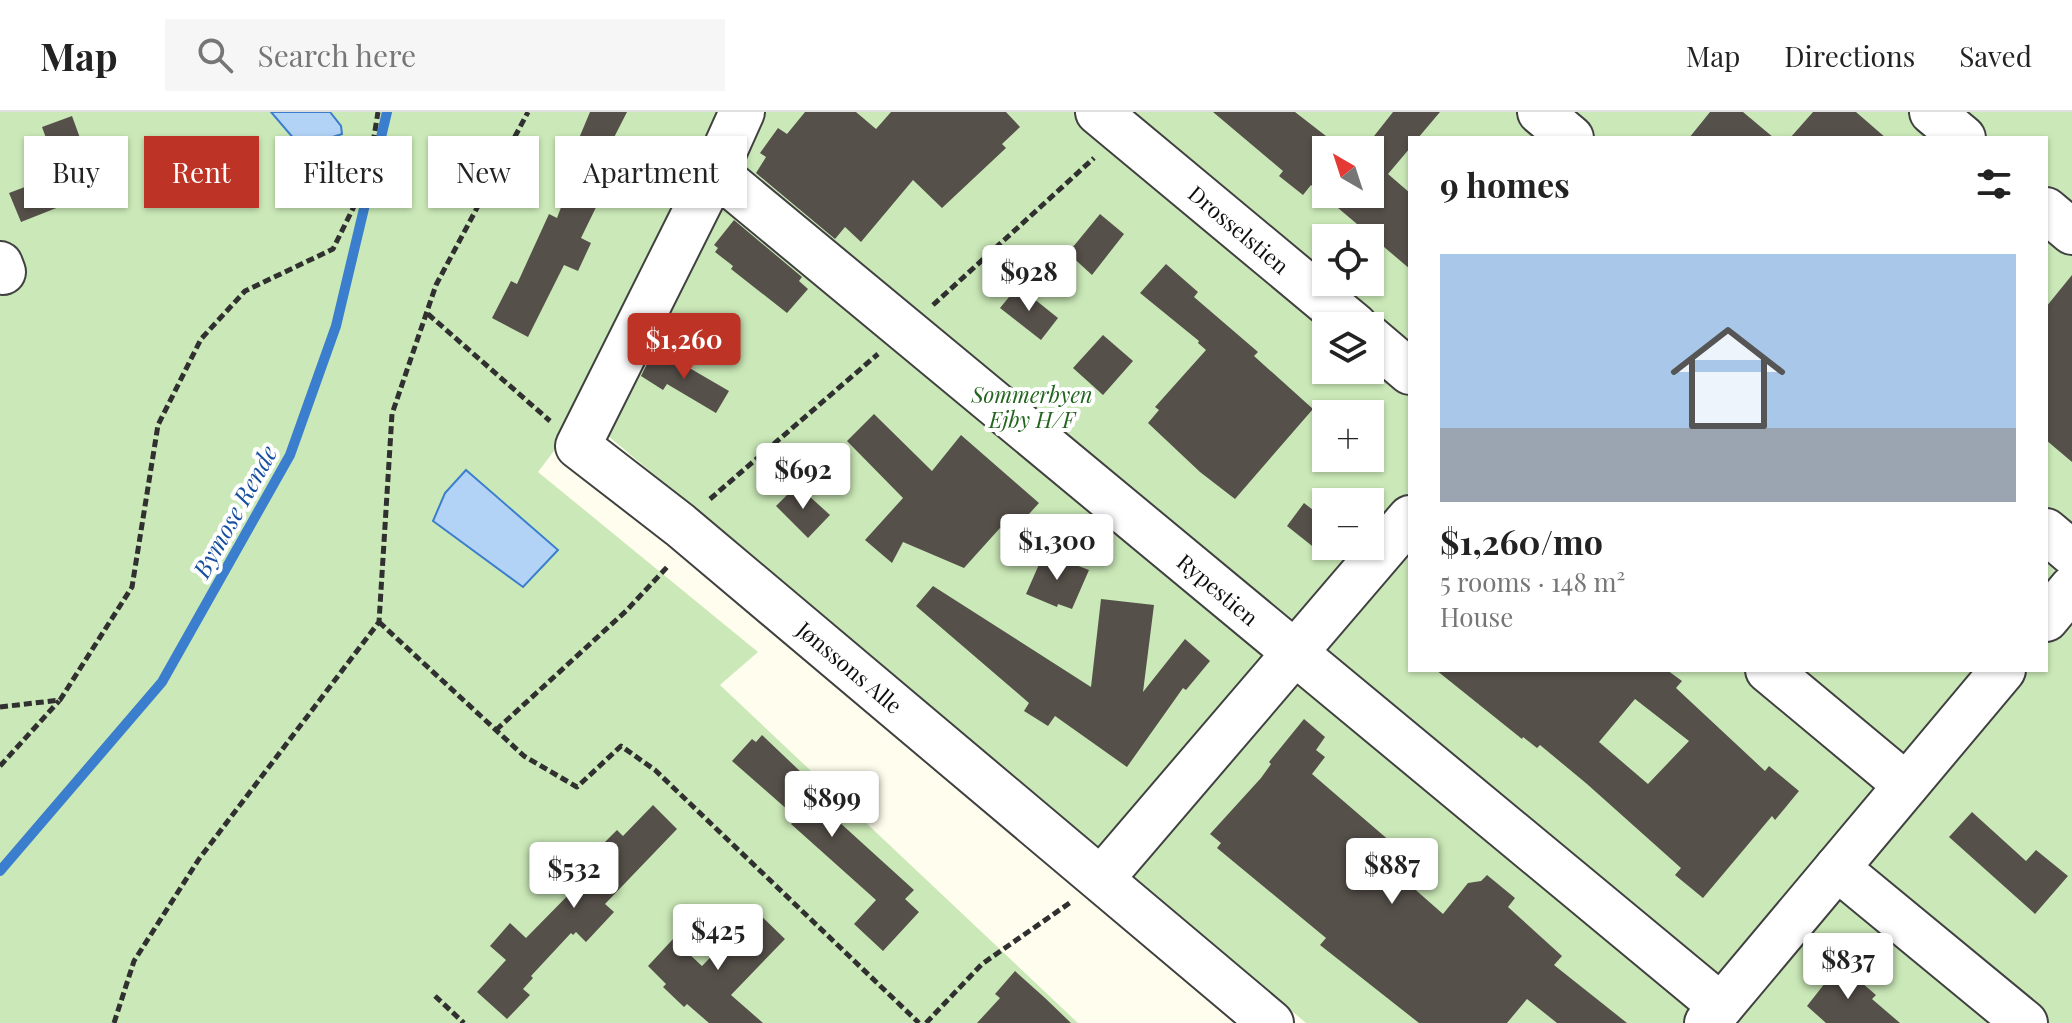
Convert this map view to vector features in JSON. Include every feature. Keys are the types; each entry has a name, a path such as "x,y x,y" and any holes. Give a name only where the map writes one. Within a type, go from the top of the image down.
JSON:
{"lane":[{"path":"731,136 742,112"},
{"path":"1540,112 1569,136"},
{"path":"1932,112 1961,136"},
{"name":"Drosselstien","path":"1110,122 1338,312"},
{"name":"Rypestien","path":"747,198 1296,653 1714,1015"},
{"path":"578,446 697,208"},
{"path":"2048,212 2072,232"},
{"path":"1384,350 1408,370"},
{"name":"Jønssons Alle","path":"578,446 695,538 1271,1023"},
{"path":"1098,876 1296,653 1408,520"},
{"path":"2048,537 2066,589"},
{"path":"1770,672 1906,785"},
{"path":"1714,1015 2001,672"},
{"path":"1837,868 2025,1023"}],"path":[{"path":"0,766 60,700 132,587 158,425 201,339 245,291 333,249 367,180 378,112"},
{"path":"114,1023 134,961 199,859 379,622 392,414 436,285 528,112"},
{"path":"428,314 578,446"},
{"path":"496,730 626,611 695,538"},
{"path":"379,622 524,756 577,787 621,746 655,770 919,1023"},
{"path":"0,707 60,700"},
{"path":"926,1023 982,964 1071,902 1098,876"},
{"path":"435,996 464,1023"}],"green space":[{"name":"Sommerbyen Ejby H/F","path":"0,112 2072,112 2072,1023 1306,1023 582,414 538,472 758,652 720,685 1078,1023 0,1023"}],"water":[{"path":"271,112 330,112 341,126 342,134 336,136 292,136"},
{"path":"466,470 558,550 523,587 433,521 445,493"}],"building":[{"path":"590,112 627,112 615,136 580,136"},
{"path":"805,112 856,112 876,129 891,112 1006,112 1020,127 1002,144 1006,148 942,208 913,180 861,242 845,227 835,239 756,173 766,157 760,153 778,128 787,134"},
{"path":"1213,112 1295,112 1326,136 1312,136 1312,186 1303,195 1279,176 1283,171"},
{"path":"1393,112 1440,112 1420,136 1408,136 1408,150 1388,174 1408,191 1408,267 1384,247 1384,224 1357,224 1338,208 1384,208 1384,136 1374,136"},
{"path":"1710,112 1743,112 1772,136 1691,136"},
{"path":"1813,112 1856,112 1884,136 1792,136"},
{"path":"72,116 79,136 45,136 42,127"},
{"path":"24,187 24,208 56,208 21,222 9,193"},
{"path":"561,208 596,208 581,238 591,243 578,271 564,265 528,337 492,318 511,281 517,284 549,214 557,218"},
{"path":"1100,214 1124,234 1092,275 1068,253"},
{"path":"734,220 802,277 799,281 808,289 787,313 731,269 733,266 715,252 718,248 714,245"},
{"path":"1166,264 1198,292 1194,297 1258,352 1254,356 1312,408 1235,499 1200,472 1148,423 1159,410 1155,407 1206,350 1140,293"},
{"path":"2072,275 2072,462 2048,442 2048,305"},
{"path":"1018,286 1058,318 1041,340 1000,308"},
{"path":"1103,335 1133,361 1103,395 1073,368"},
{"path":"655,348 729,391 716,413 667,384 663,390 641,376"},
{"path":"874,414 932,471 961,435 1039,503 1029,514 1040,524 1020,546 1000,528 964,568 903,542 892,563 865,540 903,498 847,441"},
{"path":"797,485 830,515 808,538 776,506"},
{"path":"1304,503 1312,509 1312,546 1287,526"},
{"path":"1044,553 1089,570 1072,609 1058,604 1057,607 1026,594"},
{"path":"933,586 1091,687 1101,599 1154,605 1143,692 1185,639 1210,661 1186,690 1183,688 1127,767 1055,716 1048,726 1024,711 1029,703 916,606"},
{"path":"1438,672 1670,672 1682,681 1676,688 1765,771 1769,766 1799,791 1775,820 1772,816 1703,898 1675,875 1681,868 1540,745 1537,748","holes":["1635,699 1689,741 1648,784 1599,742"]},
{"path":"1304,719 1325,737 1316,750 1325,757 1312,774 1413,861 1401,877 1443,914 1468,883 1481,881 1487,875 1515,898 1508,907 1562,956 1554,965 1627,1023 1557,1023 1527,999 1507,1023 1419,1023 1320,945 1326,938 1217,848 1221,843 1210,834 1261,778 1271,764 1269,762"},
{"path":"762,735 845,814 838,821 914,890 905,899 919,912 883,951 854,924 876,900 791,824 797,818 732,761 752,739 756,742"},
{"path":"653,805 677,829 605,904 614,912 586,942 576,932 571,933 531,976 533,978 523,989 530,995 507,1019 477,992 506,960 490,946 510,923 526,938 584,879 577,872 597,850 617,830 623,836"},
{"path":"1972,812 2026,861 2036,850 2068,876 2035,914 1949,837"},
{"path":"756,911 785,939 731,995 763,1023 709,1023 687,1004 684,1007 663,987 666,984 648,966 673,939 702,966"},
{"path":"1840,964 1876,995 1872,999 1900,1023 1826,1023 1807,1006"},
{"path":"1015,971 1071,1023 977,1023 1000,998 995,994"}],"waterway":[{"name":"Bymose Rende","path":"0,871 162,682 290,455 336,326 387,112"}]}
